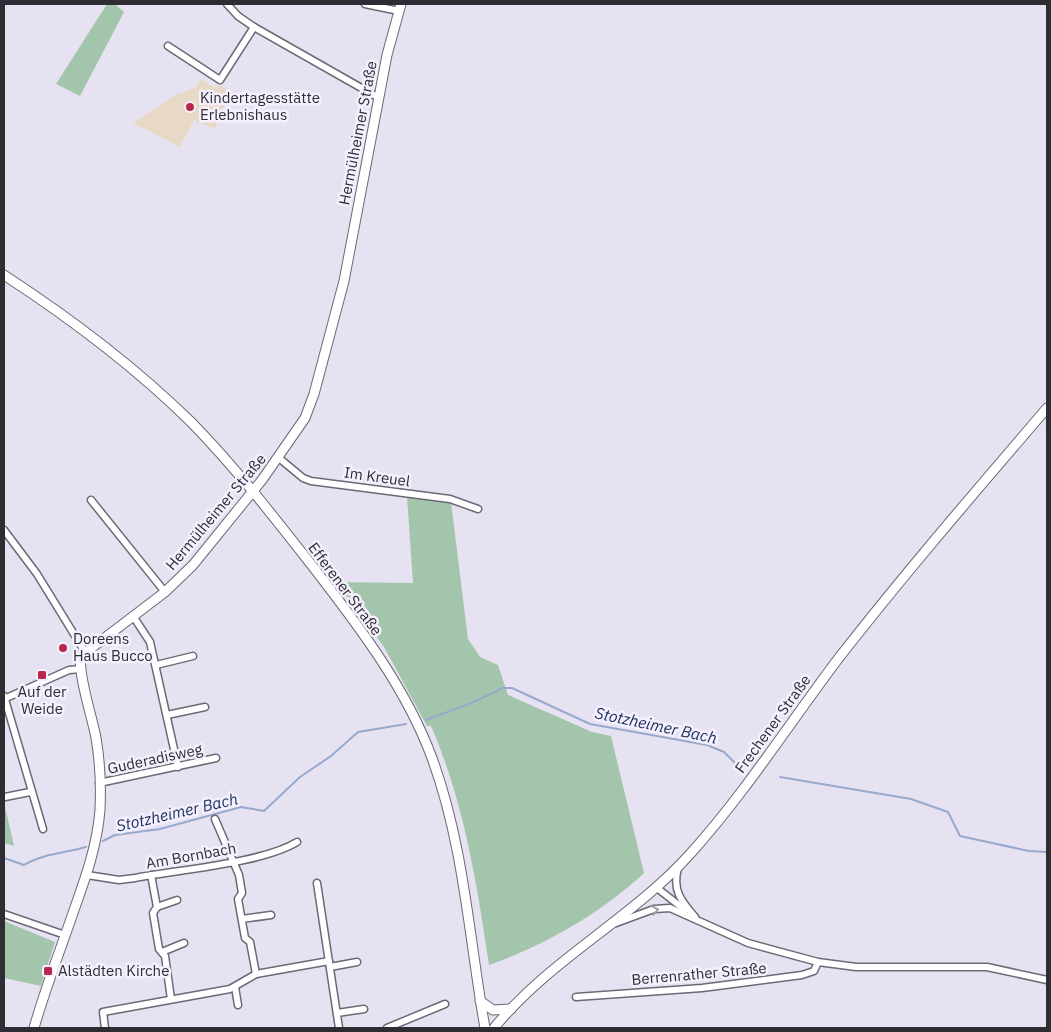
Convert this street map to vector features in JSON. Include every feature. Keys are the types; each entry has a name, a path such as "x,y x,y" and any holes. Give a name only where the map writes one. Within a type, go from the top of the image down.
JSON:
{"street":[{"path":"227,4 238,16 254,27 379,98"},
{"path":"365,4 400,7"},
{"name":"Hermülheimer Straße","path":"84,652 165,592 193,564 279,458 305,418 314,394 348,262 379,98 400,7"},
{"path":"168,46 220,80 254,27"},
{"name":"Efferener Straße","path":"4,275 31,293 150,384 192,424 252,491 346,609 399,689 422,733 432,759 458,851 485,1028"},
{"name":"Frechener Straße","path":"494,1028 511,1008 561,961 614,923 678,868 722,817 814,691 895,587 1047,408"},
{"name":"Im Kreuel","path":"279,458 303,478 450,500 478,510"},
{"path":"91,500 165,592"},
{"path":"4,530 37,574 84,652 80,662 96,741 99,783 98,834 87,875 54,971 45,991 34,1028"},
{"path":"133,616 148,636 156,664 178,767"},
{"path":"156,664 193,656"},
{"path":"43,829 35,799 30,792 4,698 70,670 81,669"},
{"path":"167,716 205,707"},
{"name":"Guderadisweg","path":"99,783 216,758"},
{"path":"5,797 30,792"},
{"path":"215,819 234,861 242,893 238,899 245,938 250,942 256,974"},
{"name":"Am Bornbach","path":"87,875 119,880 151,875 234,861 281,849 297,842"},
{"name":"Berrenrather Straße","path":"678,868 675,877 676,892 696,918"},
{"path":"151,875 156,907 153,913 159,949 162,952 171,999"},
{"path":"317,883 339,1028"},
{"name":"Berrenrather Straße","path":"657,888 696,918"},
{"path":"156,907 177,900"},
{"name":"Berrenrather Straße","path":"614,923 654,909 670,908 696,918 748,943 818,962 856,967 987,967 1047,980"},
{"path":"4,914 65,935"},
{"path":"242,919 271,915"},
{"path":"162,952 184,943"},
{"path":"106,1028 103,1012 217,992 235,987 256,974 357,962"},
{"name":"Berrenrather Straße","path":"576,997 702,988 802,975 814,971 818,962"},
{"path":"235,987 238,1005"},
{"path":"480,1001 493,1010 511,1008"},
{"path":"387,1028 445,1004"},
{"path":"337,1013 364,1009"}],"shaded area":[{"name":"Kindertagesstätte Erlebnishaus","path":"201,79 215,88 218,84 230,92 215,129 194,120 180,147 133,123 180,92 182,94 193,87 195,89"}],"green space":[{"path":"107,4 115,4 124,12 80,96 56,84"},
{"path":"407,497 451,502 468,639 480,657 498,665 508,695 592,732 611,736 644,873 609,902 571,927 531,948 489,965 480,904 461,814 431,726 427,726 384,647 336,582 413,583"},
{"path":"4,802 14,846 4,843"},
{"path":"4,921 55,942 41,986 4,978"}],"waterway":[{"name":"Stotzheimer Bach","path":"426,720 469,704 503,688 512,688 590,724 707,745 724,752 739,767"},
{"name":"Stotzheimer Bach","path":"103,841 115,835 160,829 241,807 264,811 300,777 331,756 358,732 406,724"},
{"name":"Stotzheimer Bach","path":"780,777 911,799 948,812 960,836 1029,851 1047,852"},
{"name":"Stotzheimer Bach","path":"4,858 24,865 46,856 86,847"}],"place":[{"name":"Kindertagesstätte Erlebnishaus","path":"190,107"},
{"name":"Doreens Haus Bucco","path":"63,648"},
{"name":"Auf der Weide","path":"42,675"},
{"name":"Alstädten Kirche","path":"48,971"}]}
